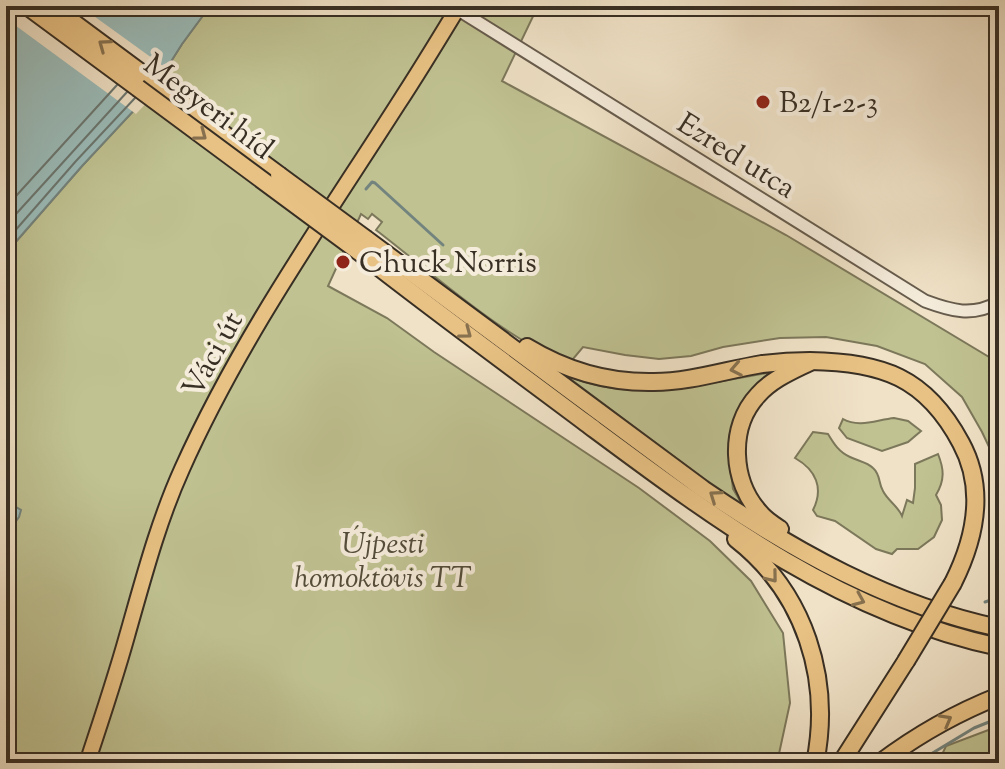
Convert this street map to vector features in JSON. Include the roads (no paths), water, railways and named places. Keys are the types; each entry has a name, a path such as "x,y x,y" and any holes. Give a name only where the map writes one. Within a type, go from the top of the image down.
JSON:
{"highway":[{"name":"Megyeri híd","path":"27,6 362,245"},
{"name":"Megyeri híd","path":"51,6 362,245"},
{"path":"362,245 482,325 753,523 883,592 999,628"},
{"path":"362,245 403,287 739,534 800,571 856,599 941,631 999,647"},
{"path":"482,325 503,332 568,368 624,381 678,380 793,360 851,363 887,372 922,392 948,419 970,466 975,499 972,537 953,583 841,763"},
{"path":"805,552 752,503 739,474 738,436 748,409 757,396 773,382 813,361"},
{"path":"673,487 762,564 781,587 798,616 812,650 819,683 821,712 815,763"},
{"path":"880,763 918,736 963,711 999,696"}],"main road":[{"name":"Váci út","path":"87,763 159,530 180,472 210,410 243,347 458,7"}],"street":[{"name":"Ezred utca","path":"458,7 925,301 951,310 969,311 999,302"}],"water":[{"path":"6,6 210,6 153,90 6,253"},
{"path":"6,501 21,510 6,535"}],"waterway":[{"path":"366,189 372,182 375,183 443,245"},
{"path":"985,602 999,602"},
{"path":"916,763 974,728 999,718"}],"place":[{"name":"B2/1-2-3","path":"763,102"},
{"name":"Chuck Norris","path":"343,262"}],"park label":[{"name":"Újpesti homoktövis TT","path":"383,560"}]}
